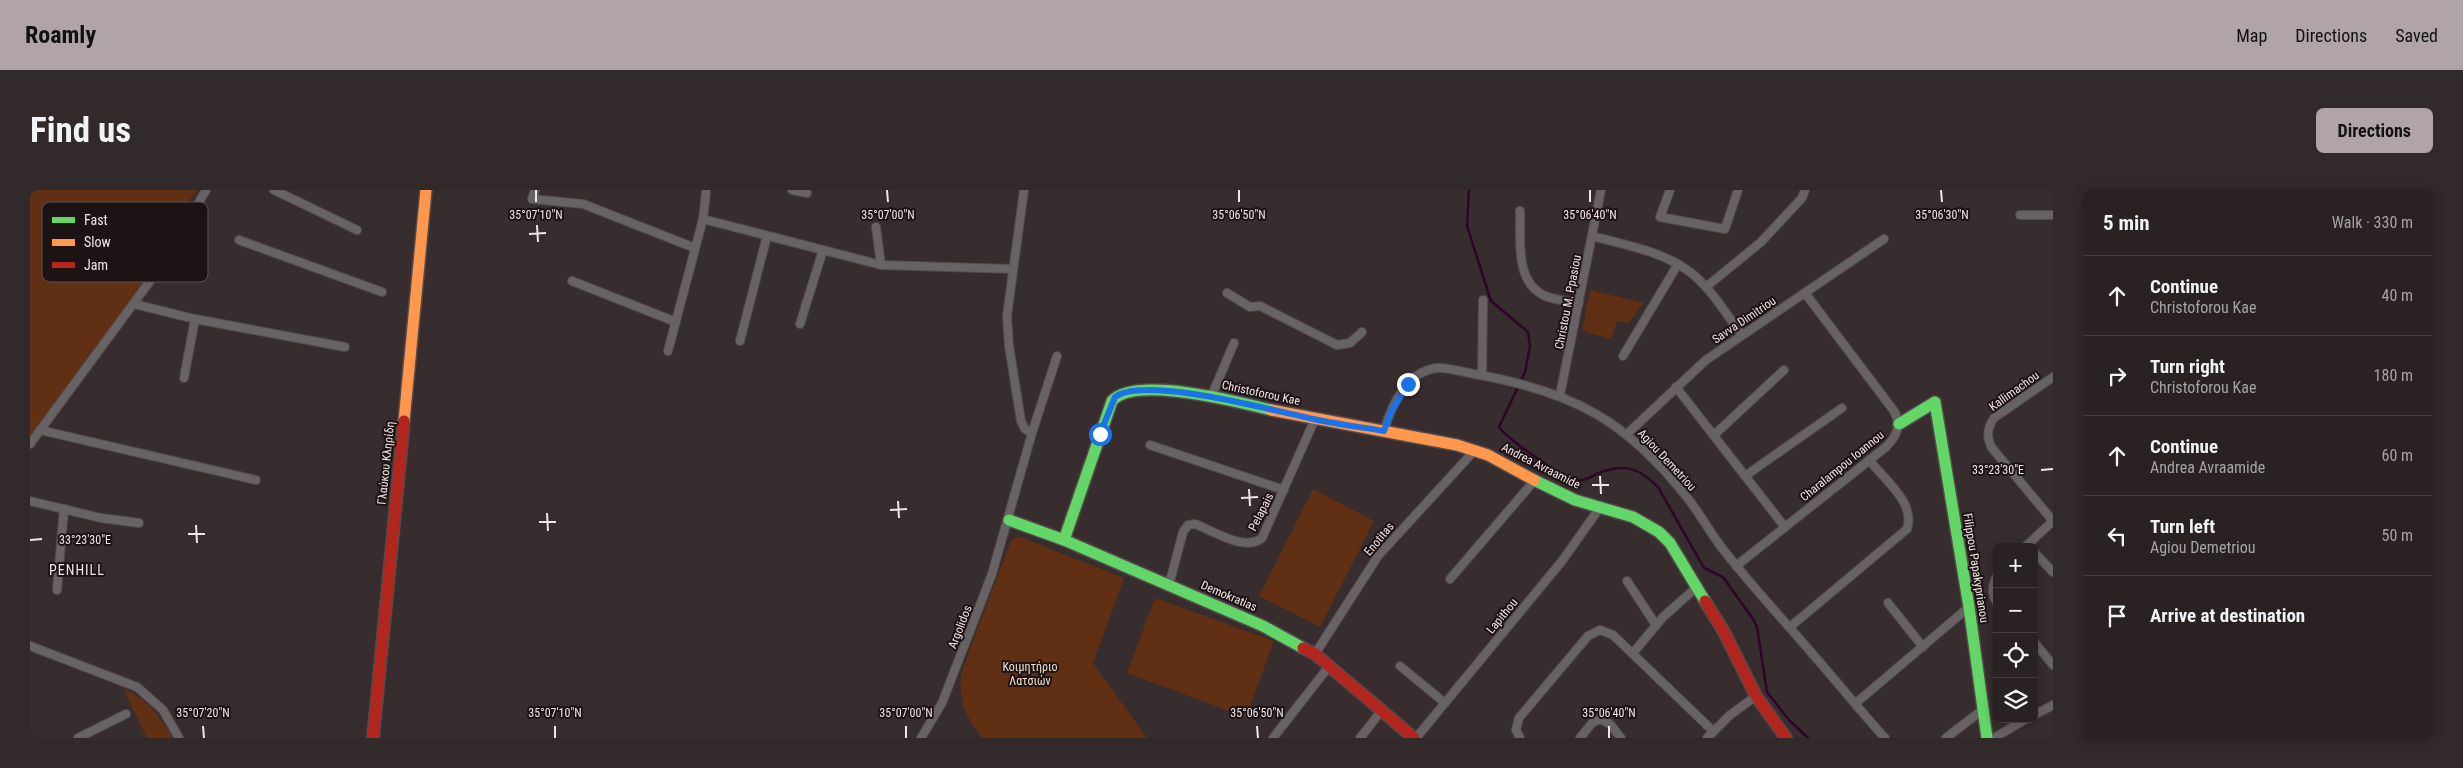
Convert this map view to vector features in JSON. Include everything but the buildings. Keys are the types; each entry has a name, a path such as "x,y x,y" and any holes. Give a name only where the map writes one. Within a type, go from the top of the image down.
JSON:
{"street":[{"path":"199,202 206,190"},
{"path":"274,190 357,230"},
{"name":"Γλαύκου Κληρίδη","path":"373,738 426,190"},
{"path":"534,190 532,199 583,204 695,248"},
{"path":"792,190 807,193"},
{"path":"1024,190 1007,316 1007,334 1021,421 1025,429 1032,434"},
{"name":"Christou M. Ppasiou","path":"1560,395 1601,190"},
{"path":"1670,190 1660,217 1725,229 1738,190"},
{"path":"1706,287 1761,242 1802,198 1805,190"},
{"path":"668,351 703,219 706,192"},
{"path":"1520,211 1522,262 1529,282 1544,295 1579,303"},
{"path":"2020,215 2053,215"},
{"path":"703,219 881,265 1013,269"},
{"path":"876,227 881,265"},
{"path":"740,341 767,236"},
{"path":"1592,236 1652,253 1678,264 1706,287 1742,335"},
{"name":"Savva Dimitriou","path":"1627,434 1706,360 1884,239"},
{"path":"239,240 382,292"},
{"path":"800,324 824,250"},
{"path":"1622,356 1678,264"},
{"path":"572,281 676,322"},
{"path":"30,444 150,282"},
{"path":"1227,293 1250,307 1260,306 1337,344 1347,344 1362,332"},
{"name":"Charalampou Ioannou","path":"1736,566 1893,440 1899,424 1894,411 1805,293"},
{"path":"1482,375 1483,300"},
{"path":"134,304 195,319 345,347"},
{"path":"184,378 195,319"},
{"path":"1211,396 1234,344"},
{"name":"Argolidos","path":"921,738 942,703 992,574 1009,520 1032,434 1057,356"},
{"name":"Agiou Demetriou","path":"1384,431 1392,410 1403,391 1413,379 1425,371 1442,368 1530,385 1560,395 1590,410 1627,434 1688,499 1716,541 1736,566 1885,738"},
{"path":"1714,435 1784,370"},
{"name":"Kallimachou","path":"2053,377 1994,418 1989,428 1988,436 1992,448 2053,521"},
{"path":"1676,387 1784,526"},
{"name":"Christoforou Kae","path":"1064,540 1109,408 1115,397 1133,390 1211,396 1315,419"},
{"name":"Filippou Papakyprianou","path":"1899,424 1935,402 1968,607 1981,711 1987,738"},
{"path":"1745,476 1842,408"},
{"name":"Andrea Avraamide","path":"1315,419 1474,450 1495,458 1534,480 1570,497 1630,514 1660,532 1670,543 1724,632 1756,696 1786,738"},
{"name":"Pelapais","path":"1169,585 1185,527 1195,524 1241,543 1254,543 1265,534 1315,419"},
{"path":"40,430 256,480"},
{"path":"1150,445 1284,490"},
{"name":"Enotitas","path":"1315,654 1378,556 1474,450"},
{"path":"1790,627 1903,535 1909,519 1905,504 1869,460"},
{"path":"1450,579 1534,480"},
{"path":"30,501 102,518 139,524"},
{"name":"Lapithou","path":"1415,738 1562,561 1601,506"},
{"path":"56,590 64,509"},
{"name":"Demokratias","path":"1009,520 1064,540 1263,626 1315,654 1330,665 1415,738"},
{"path":"2031,543 2053,521"},
{"path":"2038,556 2053,572"},
{"path":"1627,581 1656,625"},
{"path":"1633,653 1656,625 1697,587"},
{"path":"1888,603 1923,647"},
{"path":"1856,704 1968,607"},
{"path":"1520,738 1516,730 1521,716 1588,636 1598,630 1611,633 1712,731"},
{"path":"30,646 137,687 163,710 179,738"},
{"path":"2038,647 2053,665"},
{"path":"1274,738 1330,665"},
{"path":"1400,666 1445,703"},
{"path":"1706,738 1738,708 1756,696"},
{"path":"2038,713 2053,705"},
{"path":"1360,738 1382,710"},
{"path":"1946,738 1981,711"},
{"path":"78,738 126,714"},
{"path":"1580,738 1592,723 1600,719 1610,724 1621,738"},
{"path":"1994,738 2019,723"}],"green space":[{"path":"30,190 196,190 189,202 42,202 42,282 145,282 30,437"},
{"path":"1590,290 1644,303 1628,323 1617,321 1611,339 1582,331"},
{"path":"1313,489 1374,521 1320,627 1259,596"},
{"name":"Κοιμητήριο Λατσιών","path":"1018,536 1124,578 1093,663 1147,738 982,738 972,723 962,700 961,673 1011,541"},
{"path":"1155,598 1274,641 1246,717 1127,673"},
{"path":"123,689 146,703 158,716 173,738 147,738"}],"waterway":[{"path":"1469,190 1467,226 1491,301 1528,332 1530,346 1525,372 1499,427 1522,447 1568,478 1574,480 1587,479 1608,470 1624,468 1644,475 1658,487 1704,568 1723,577 1753,619 1757,627 1767,692 1789,720 1808,738"}],"traffic: fast":[{"path":"1064,540 1112,401 1124,394 1142,390 1164,390 1213,397 1271,410"},
{"path":"1899,424 1935,402 1969,607 1987,738"},
{"path":"1534,480 1575,500 1633,517 1659,532 1670,543 1705,601"},
{"path":"1009,520 1064,540 1263,626 1303,648"}],"traffic: slow":[{"path":"404,421 426,190"},
{"path":"1271,410 1457,445 1488,455 1534,480"}],"traffic: jam":[{"path":"373,738 404,421"},
{"path":"1705,601 1724,632 1756,696 1786,738"},
{"path":"1303,648 1315,654 1414,738"}],"district":[{"name":"PENHILL","path":"77,570"}],"route":[{"path":"1100,434 1112,401 1119,394 1133,390 1211,396 1315,419 1384,431 1388,417 1408,384"}]}
